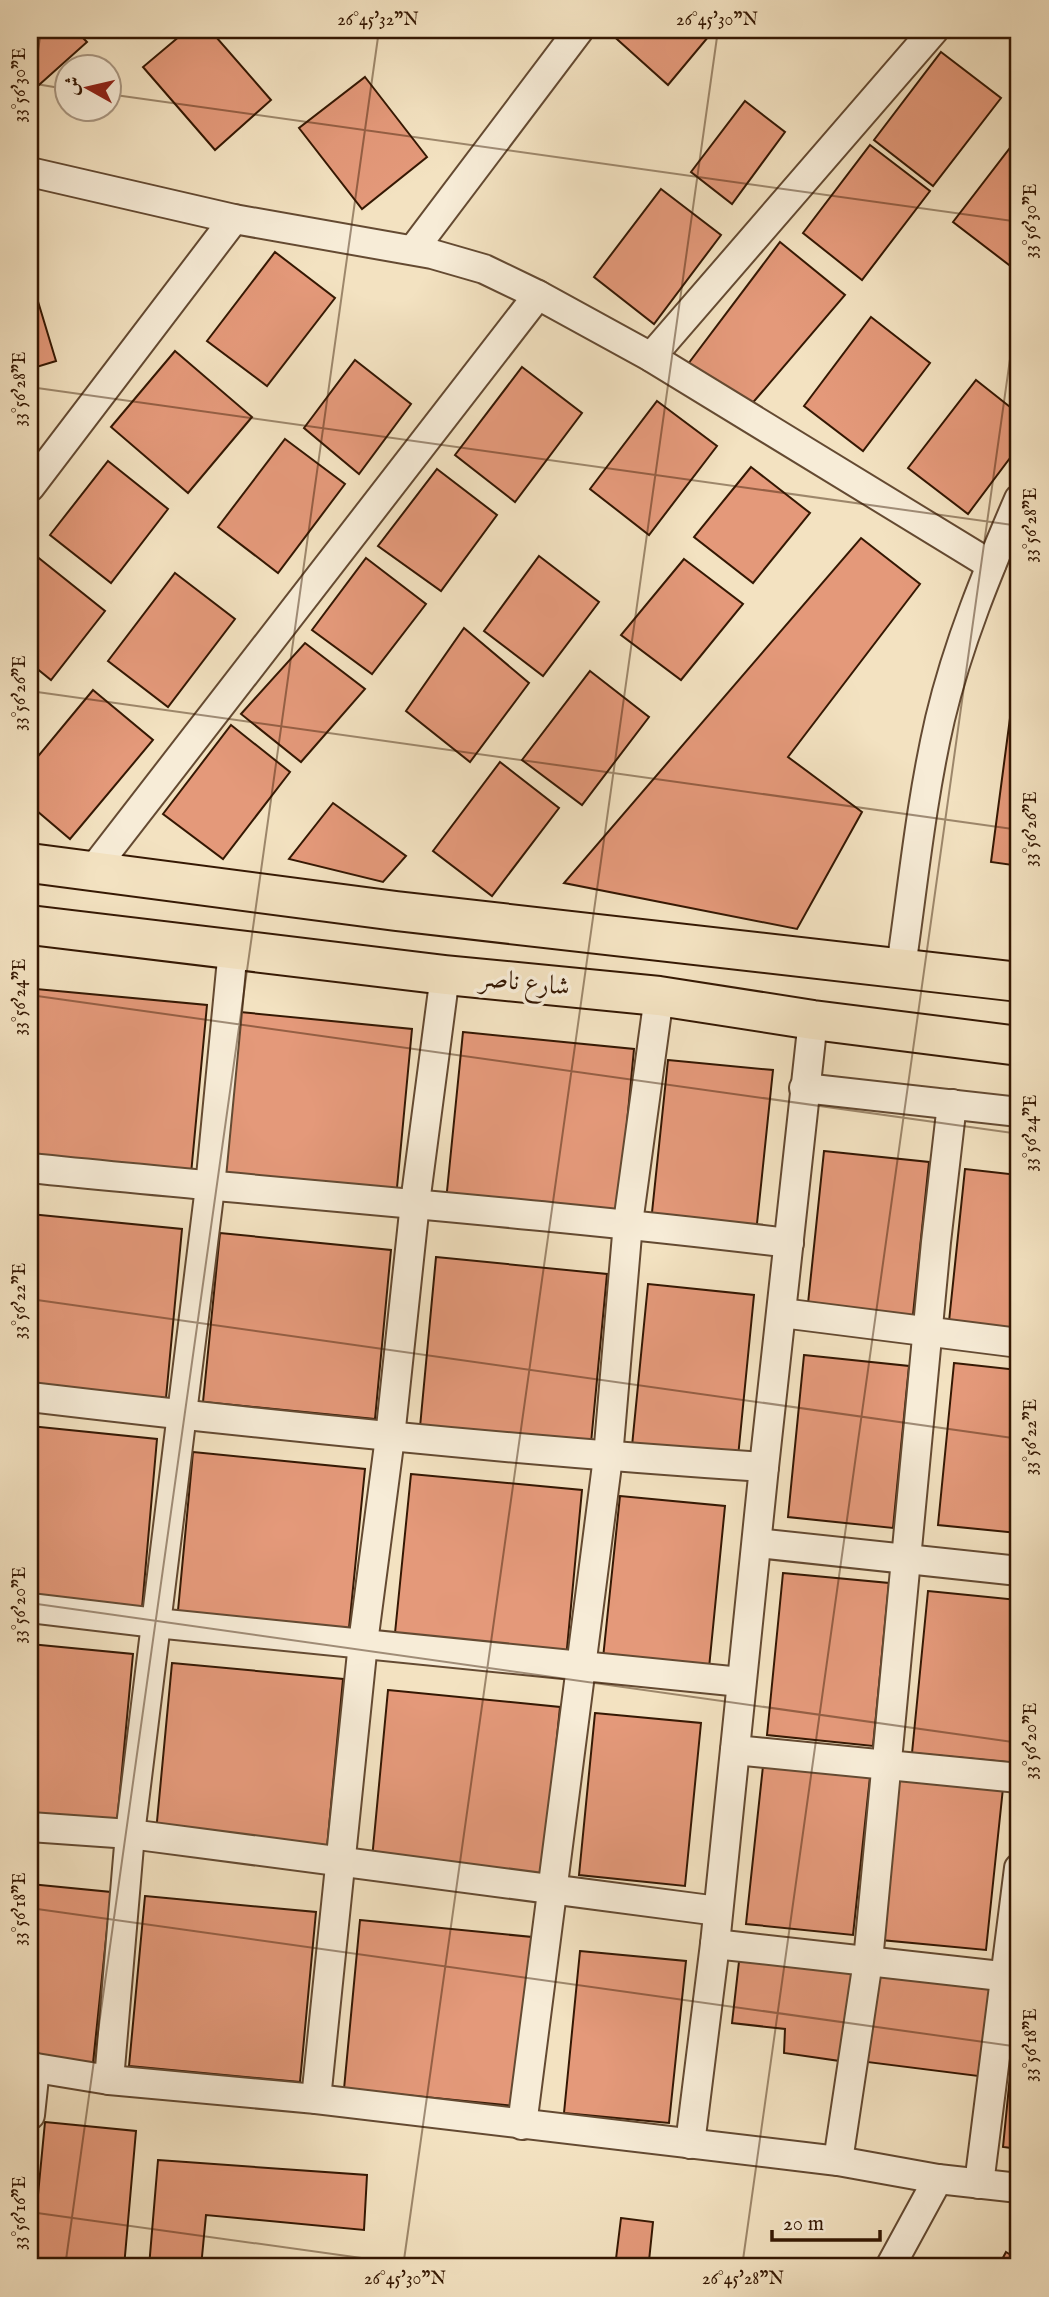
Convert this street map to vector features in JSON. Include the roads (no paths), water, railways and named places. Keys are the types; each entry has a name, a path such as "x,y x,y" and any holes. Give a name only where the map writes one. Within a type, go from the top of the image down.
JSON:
{"main road":[{"path":"30,863 396,911 1019,982"},
{"path":"389,968 396,911"},
{"name":"شارع ناصر","path":"30,925 445,975 659,996 813,1020 1019,1046"}],"street":[{"path":"413,250 579,30"},
{"path":"651,357 934,30"},
{"path":"30,172 234,219 413,250 484,269 538,295 651,357 991,565"},
{"path":"30,487 234,219"},
{"path":"92,871 538,295"},
{"path":"901,967 929,772 940,718 969,619 1019,499"},
{"path":"109,2080 130,1834 210,1186 233,949"},
{"path":"316,2099 363,1643 445,975"},
{"path":"522,2125 608,1457 628,1223 659,996"},
{"path":"690,2144 715,1944 813,1020"},
{"path":"804,1088 1019,1112"},
{"path":"838,2161 868,1961 936,1242 952,1104"},
{"path":"30,1168 628,1223 789,1243"},
{"path":"782,1313 1019,1343"},
{"path":"30,1396 390,1437 608,1457 764,1467"},
{"path":"757,1543 1019,1571"},
{"path":"30,1608 741,1682"},
{"path":"735,1750 1019,1778"},
{"path":"30,1827 130,1834 718,1911"},
{"path":"979,2184 1012,1977 1019,1868"},
{"path":"715,1944 1012,1977"},
{"path":"30,2115 32,2067 109,2080 316,2099 838,2161 938,2179 1019,2188"},
{"path":"890,2267 938,2179"}]}
